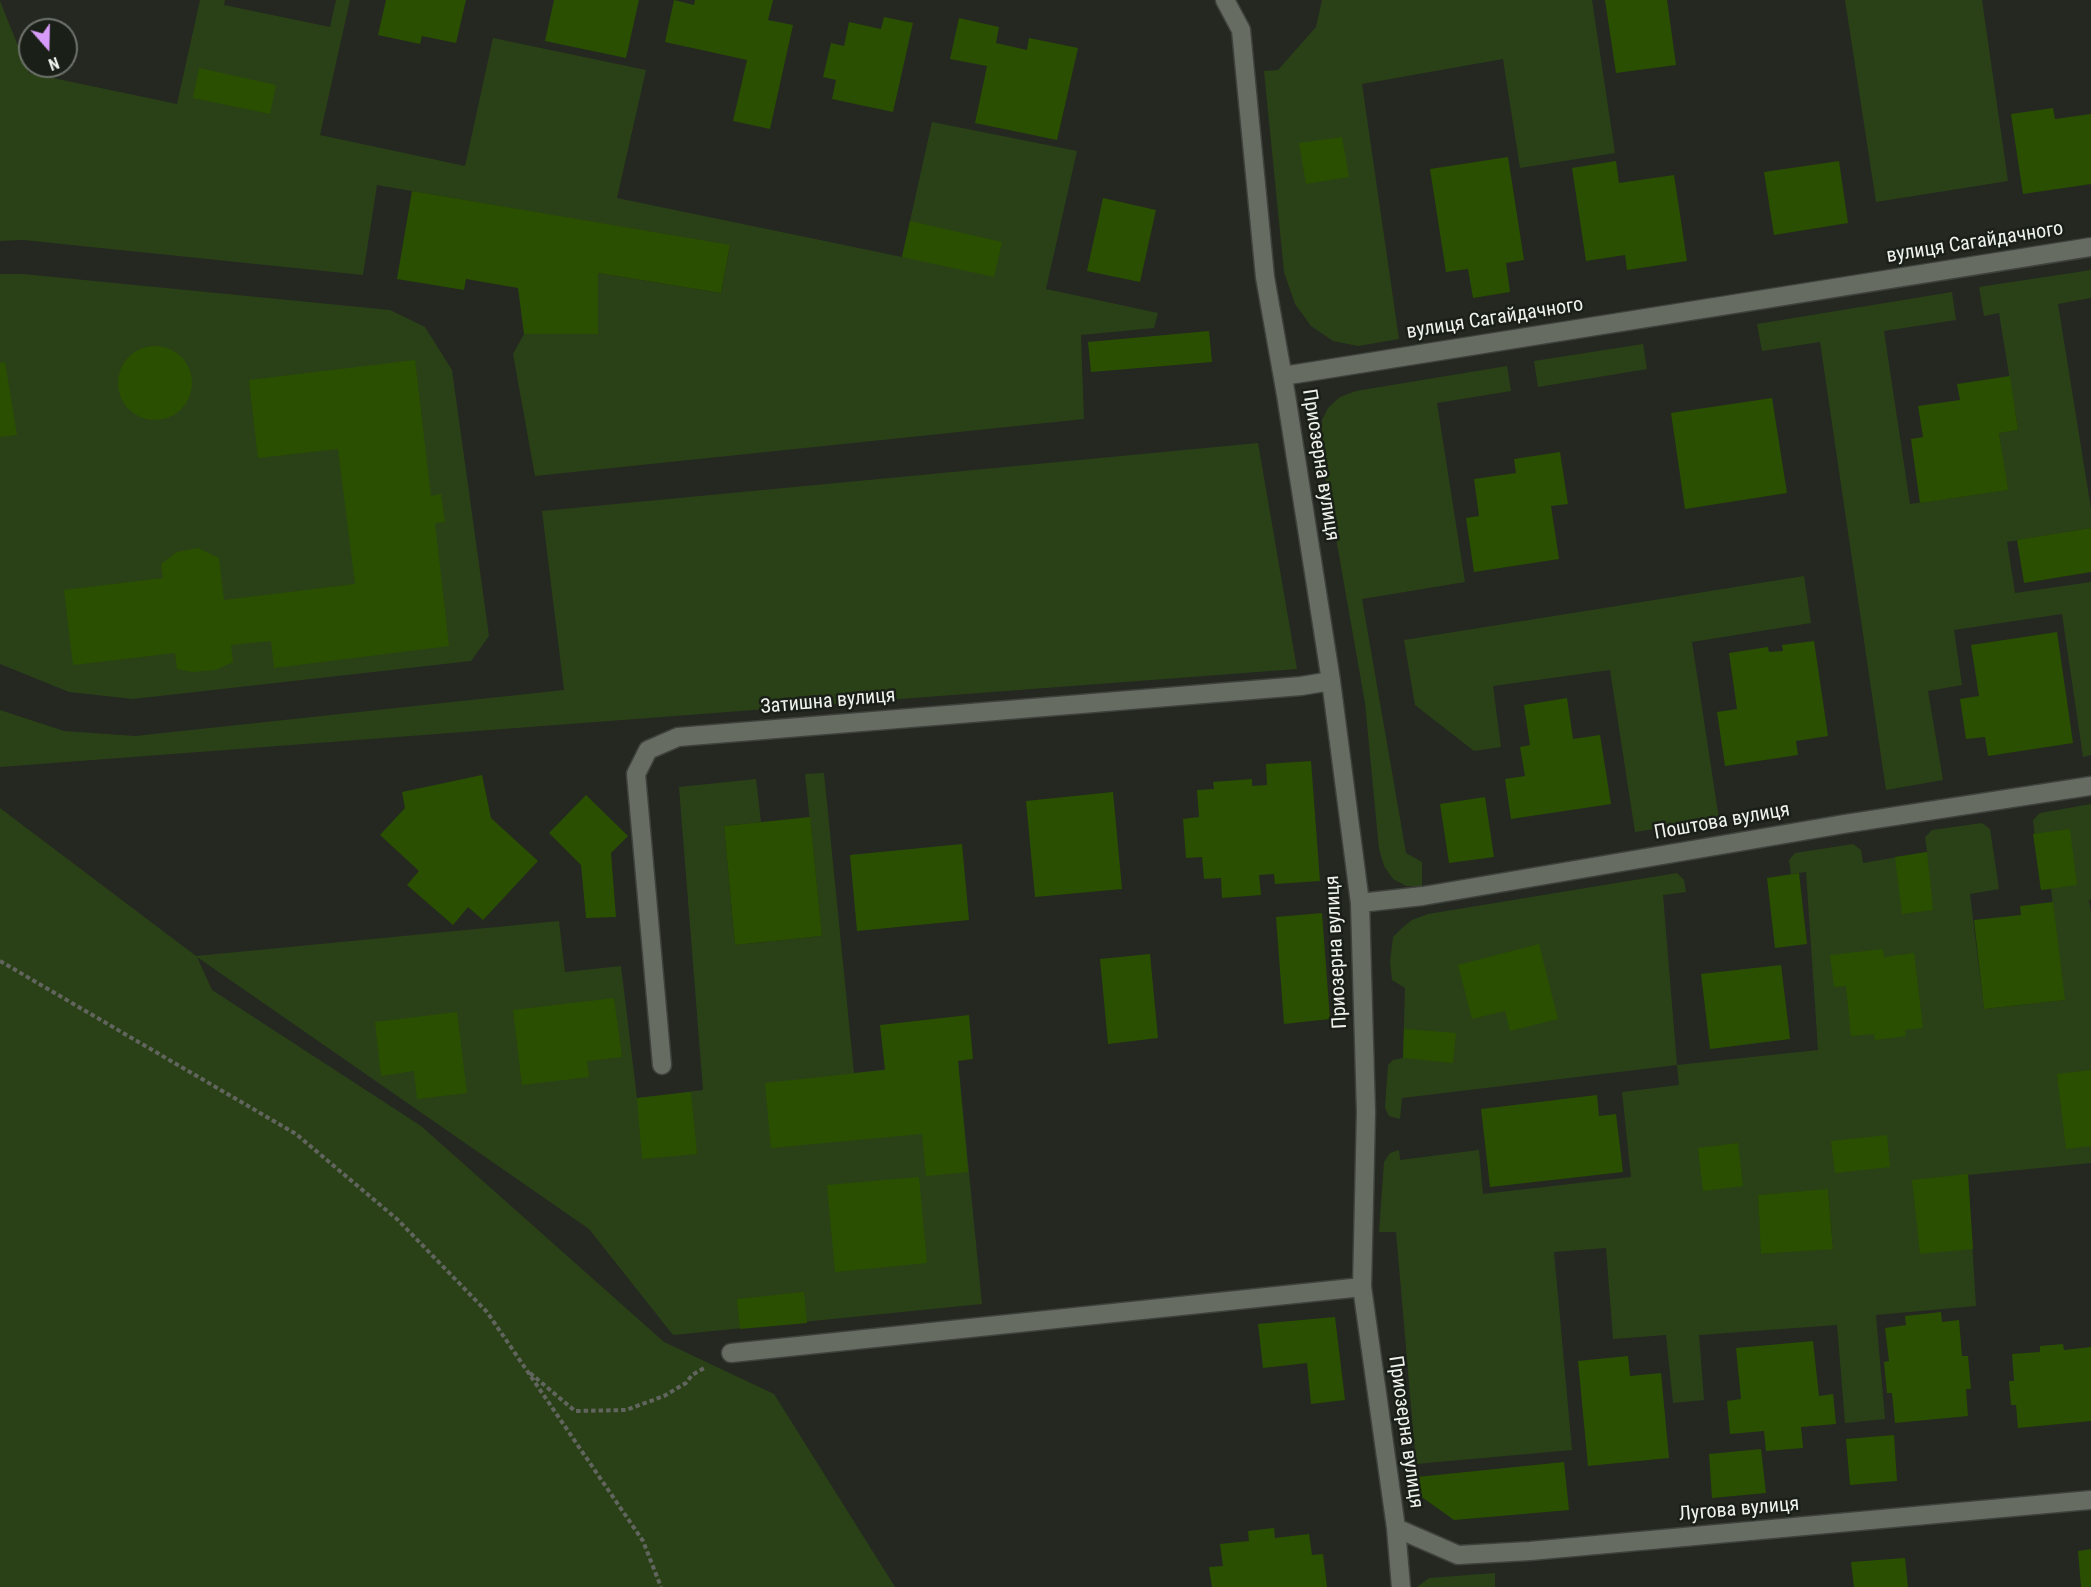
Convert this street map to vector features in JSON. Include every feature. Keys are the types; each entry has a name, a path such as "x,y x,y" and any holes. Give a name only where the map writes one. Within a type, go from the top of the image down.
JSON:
{"street":[{"path":"1225,0 1241,30 1265,277 1283,376"},
{"name":"вулиця Сагайдачного","path":"1283,376 2091,247"},
{"name":"Приозерна вулиця","path":"1283,376 1331,681 1360,903 1366,1112 1362,1287 1396,1528 1401,1587"},
{"name":"Затишна вулиця","path":"662,1065 636,774 648,750 678,737 1300,686 1331,681"},
{"name":"Поштова вулиця","path":"1360,903 1423,896 1844,824 2091,786"},
{"path":"730,1353 1362,1287"},
{"name":"Лугова вулиця","path":"1396,1528 1458,1555 1530,1551 2091,1500"}],"path":[{"path":"0,961 296,1134 398,1220 487,1312 643,1541 661,1587"},
{"path":"526,1370 575,1411 626,1410 664,1396 686,1383 692,1375 730,1353"}],"green space":[{"path":"200,0 225,0 224,5 330,27 336,0 350,0 320,135 465,166 493,38 646,70 617,198 902,257 932,122 1077,151 1046,289 1158,313 1154,328 1081,335 1084,419 535,476 513,354 524,334 598,334 598,273 721,293 730,246 377,185 363,275 23,240 0,241 0,1 18,46 18,78 53,78 177,104"},
{"path":"1322,0 1592,0 1615,153 1520,168 1503,59 1362,84 1399,339 1358,346 1333,341 1311,326 1295,304 1284,272 1264,71 1278,70 1316,27"},
{"path":"1845,0 1982,0 2008,181 1876,202"},
{"path":"2091,270 2091,298 2058,304 2091,509 2091,528 2007,542 2015,593 2091,582 2091,755 2083,757 2062,614 1954,630 1962,685 1928,691 1943,780 1886,790 1820,342 1762,351 1757,324 1952,292 1956,320 1884,331 1910,504 2007,490 1999,433 2018,430 1999,313 1984,316 1979,287"},
{"path":"0,274 23,274 390,310 425,327 452,370 489,636 471,661 133,699 69,692 0,664"},
{"path":"1643,344 1647,369 1538,387 1534,361"},
{"path":"1507,366 1511,391 1437,403 1465,582 1362,599 1406,853 1422,862 1422,887 1406,886 1393,879 1384,866 1379,849 1365,703 1321,453 1322,420 1328,408 1340,397 1356,391"},
{"path":"1258,443 1297,669 0,767 0,710 64,731 135,736 564,690 542,511"},
{"path":"1804,576 1811,623 1692,642 1719,819 1635,832 1610,670 1493,686 1501,747 1474,751 1415,705 1404,640"},
{"path":"824,773 854,1073 958,1061 982,1304 673,1335 589,1229 197,957 212,990 421,1126 664,1342 774,1394 895,1587 0,1587 0,808 196,956 559,921 565,972 621,966 637,1098 703,1090 679,787 756,779 761,822 724,826 735,945 822,936 805,774"},
{"path":"2091,804 2091,899 2089,900 2091,913 2091,1163 1968,1175 1976,1306 1876,1315 1885,1419 1845,1423 1837,1325 1699,1335 1704,1400 1673,1403 1666,1335 1613,1339 1606,1248 1554,1252 1572,1450 1416,1464 1396,1232 1379,1232 1384,1162 1390,1153 1399,1150 1400,1160 1479,1150 1483,1194 1631,1177 1622,1092 1679,1085 1677,1065 1818,1050 1806,872 1791,874 1789,860 1795,853 1853,844 1861,850 1863,863 1927,852 1925,837 1932,830 1982,823 1990,829 1999,889 1970,894 1984,1009 2064,1000 2051,889 2041,890 2033,820 2040,813","holes":["1828,1190 1833,1248 1762,1254 1758,1195"]},
{"path":"1677,873 1684,880 1686,892 1663,895 1677,1065 1402,1098 1400,1119 1389,1116 1385,1108 1388,1065 1393,1060 1403,1058 1405,988 1392,980 1390,962 1393,937 1402,928 1412,920 1428,914"},
{"path":"1495,1573 1495,1587 1417,1587 1429,1578"}],"building":[{"path":"386,0 466,0 456,43 422,36 420,44 378,35"},
{"path":"554,0 639,0 626,58 545,41"},
{"path":"674,0 694,5 695,0 773,0 768,20 793,25 770,129 733,121 747,60 665,42"},
{"path":"1605,0 1667,0 1676,65 1616,73"},
{"path":"884,17 913,23 893,112 832,99 836,80 823,77 831,43 844,46 849,22 881,29"},
{"path":"959,18 999,27 996,43 1027,50 1029,38 1078,48 1057,140 975,123 987,66 950,59"},
{"path":"199,68 276,85 270,114 193,98"},
{"path":"2053,108 2055,119 2091,114 2091,184 2023,194 2011,114"},
{"path":"1342,137 1349,177 1306,184 1299,143"},
{"path":"1508,157 1524,260 1506,263 1510,292 1473,298 1468,269 1446,272 1430,169"},
{"path":"1616,161 1619,183 1674,175 1687,261 1627,270 1625,255 1586,261 1572,168"},
{"path":"1839,161 1848,223 1774,235 1764,172"},
{"path":"412,191 730,245 721,293 598,273 598,334 524,334 518,288 466,279 464,290 397,279"},
{"path":"1103,198 1156,210 1140,282 1087,271"},
{"path":"910,221 1002,242 994,277 902,257"},
{"path":"1209,331 1212,362 1091,372 1088,342"},
{"path":"148,346 162,346 176,352 186,362 192,376 190,397 176,414 162,420 148,420 134,414 124,404 118,390 118,376 124,362 134,352"},
{"path":"415,360 431,496 441,494 445,522 435,523 449,646 274,668 271,641 231,645 233,662 216,670 192,672 177,669 175,653 73,665 64,590 163,578 161,564 177,552 198,548 219,558 224,600 355,584 338,449 258,458 249,380"},
{"path":"5,362 17,435 0,437 0,363"},
{"path":"2010,376 2018,430 1999,433 2008,490 1920,503 1911,439 1923,437 1918,406 1960,400 1957,384"},
{"path":"1772,398 1787,493 1685,509 1671,413"},
{"path":"1560,452 1568,504 1551,506 1559,559 1474,572 1466,518 1479,516 1474,479 1516,473 1514,459"},
{"path":"2091,528 2091,572 2024,583 2017,540"},
{"path":"2057,632 2073,743 1988,756 1985,737 1966,739 1960,699 1979,696 1971,645"},
{"path":"1814,641 1828,736 1796,741 1798,755 1725,766 1717,712 1737,709 1729,653 1768,647 1769,652 1783,651 1782,645"},
{"path":"1567,698 1573,739 1600,735 1611,804 1511,819 1505,779 1525,776 1520,747 1530,745 1524,705"},
{"path":"1311,761 1320,881 1275,884 1274,874 1259,875 1261,895 1222,898 1221,878 1204,879 1202,857 1186,858 1183,819 1199,817 1197,790 1214,789 1213,782 1252,779 1252,786 1267,785 1266,764"},
{"path":"482,775 491,818 538,861 483,920 468,907 453,925 407,885 419,871 380,835 405,808 402,792"},
{"path":"1113,792 1122,889 1035,897 1026,801"},
{"path":"586,795 628,836 611,853 616,917 586,918 581,865 549,833"},
{"path":"1485,797 1494,857 1449,863 1440,804"},
{"path":"810,817 822,936 735,945 724,826"},
{"path":"2070,829 2077,885 2041,890 2033,834"},
{"path":"962,844 969,920 857,931 850,855"},
{"path":"1927,852 1933,910 1902,914 1895,857"},
{"path":"1799,873 1807,944 1775,948 1767,878"},
{"path":"2053,902 2065,1000 1984,1009 1974,920 2021,915 2020,906"},
{"path":"1322,913 1330,1019 1284,1024 1276,917"},
{"path":"1539,944 1558,1019 1510,1031 1505,1011 1472,1019 1458,965"},
{"path":"1883,949 1884,957 1914,953 1923,1028 1905,1030 1906,1036 1875,1040 1874,1034 1851,1036 1846,986 1834,987 1830,955"},
{"path":"1150,954 1158,1038 1108,1044 1100,959"},
{"path":"1781,965 1790,1039 1710,1049 1701,974"},
{"path":"614,998 622,1057 587,1061 589,1077 522,1085 513,1010"},
{"path":"457,1012 467,1093 417,1099 414,1071 381,1076 375,1022"},
{"path":"969,1015 973,1059 958,1061 968,1172 926,1176 922,1134 771,1148 765,1083 885,1070 880,1025"},
{"path":"1404,1029 1456,1033 1453,1063 1403,1058"},
{"path":"2091,1070 2091,1146 2066,1149 2057,1074"},
{"path":"691,1092 697,1154 642,1159 637,1098"},
{"path":"1597,1095 1599,1116 1616,1114 1623,1172 1490,1187 1481,1109"},
{"path":"1887,1135 1890,1167 1835,1173 1831,1141"},
{"path":"1738,1143 1743,1186 1703,1191 1698,1148"},
{"path":"1968,1174 1973,1249 1920,1254 1912,1180"},
{"path":"919,1177 927,1263 835,1272 827,1185"},
{"path":"1828,1189 1833,1249 1761,1254 1758,1195"},
{"path":"804,1292 807,1323 740,1329 737,1299"},
{"path":"1941,1312 1942,1322 1959,1320 1962,1356 1968,1356 1971,1389 1966,1389 1968,1416 1895,1423 1892,1393 1887,1393 1884,1362 1889,1361 1885,1328 1906,1325 1905,1316"},
{"path":"1335,1317 1345,1400 1311,1404 1307,1363 1263,1368 1258,1324"},
{"path":"1813,1341 1819,1396 1833,1394 1836,1424 1801,1427 1803,1448 1766,1451 1764,1431 1730,1434 1727,1401 1741,1399 1736,1348"},
{"path":"2063,1344 2064,1350 2091,1347 2091,1421 2018,1428 2016,1405 2011,1405 2009,1381 2014,1381 2012,1354 2040,1352 2040,1346"},
{"path":"1628,1356 1630,1376 1661,1373 1669,1458 1588,1466 1578,1361"},
{"path":"1894,1435 1897,1481 1850,1485 1846,1439"},
{"path":"1761,1449 1766,1493 1712,1498 1709,1454"},
{"path":"1564,1462 1569,1510 1454,1520 1419,1495 1417,1477"},
{"path":"1274,1528 1275,1538 1309,1534 1312,1555 1323,1554 1327,1587 1212,1587 1209,1567 1223,1566 1220,1544 1249,1541 1248,1531"},
{"path":"2091,1549 2091,1587 2081,1587 2078,1551"},
{"path":"1905,1558 1908,1587 1854,1587 1851,1562"}]}
